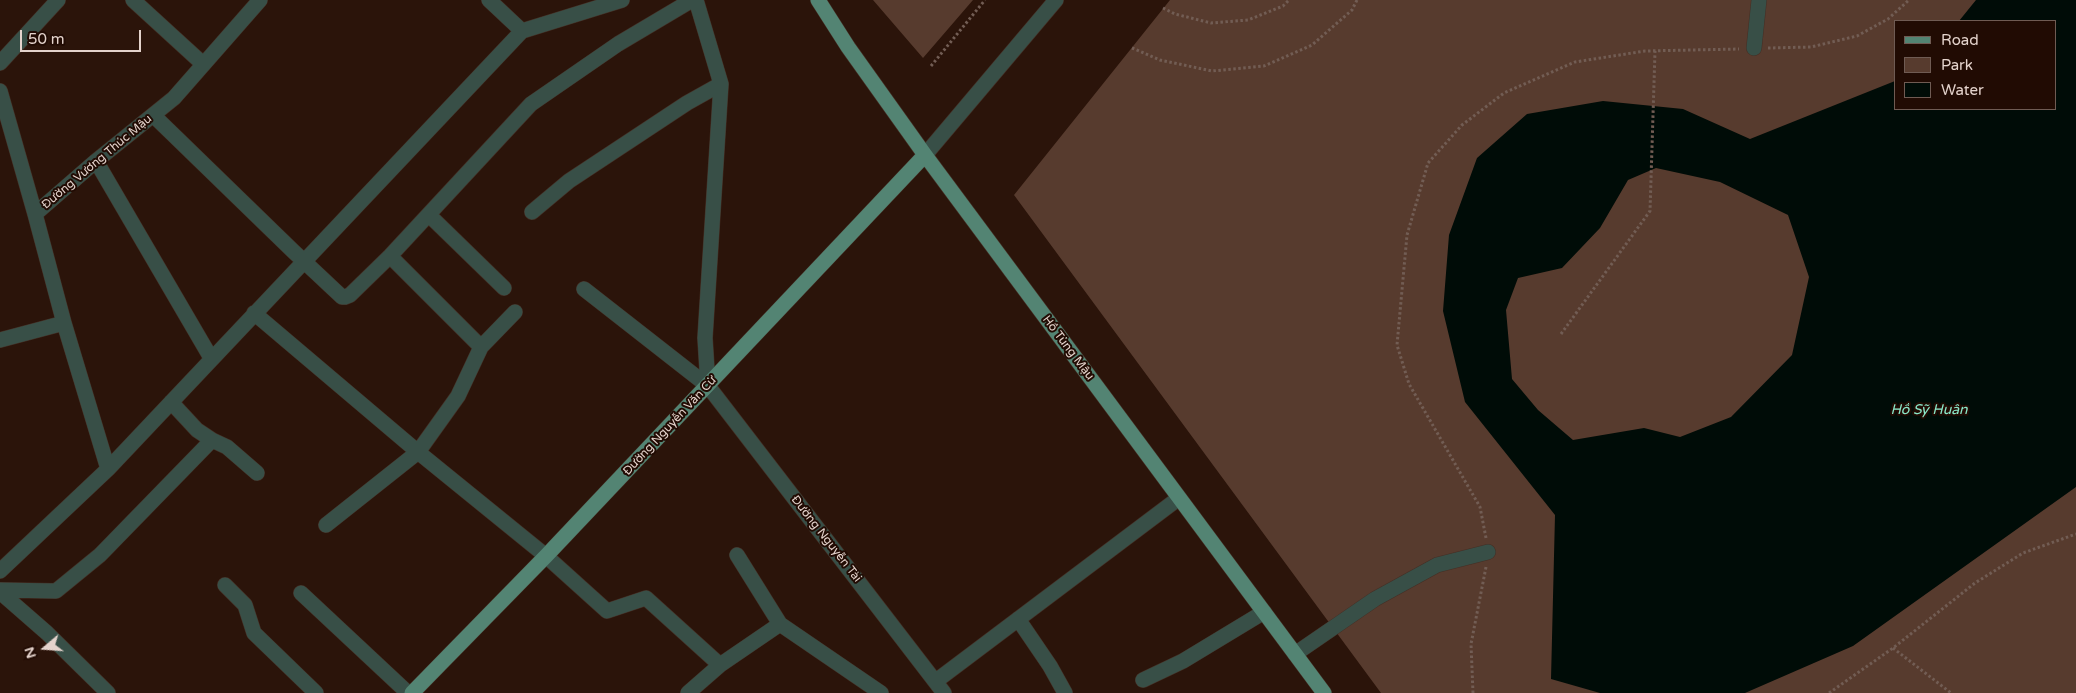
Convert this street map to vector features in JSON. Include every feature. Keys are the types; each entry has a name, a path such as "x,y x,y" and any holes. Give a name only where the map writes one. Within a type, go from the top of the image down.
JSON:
{"main road":[{"name":"Hồ Tùng Mậu","path":"818,0 848,47 925,155 1324,693"},
{"name":"Đường Nguyễn Văn Cừ","path":"412,693 546,556 925,155"}],"street":[{"path":"0,63 58,0"},
{"path":"133,0 203,64"},
{"name":"Đường Vương Thúc Mậu","path":"108,469 64,323 36,214 96,161 174,98 260,0"},
{"path":"489,0 522,31"},
{"path":"0,571 108,469 522,31 622,0"},
{"path":"153,114 342,297 350,296 429,215 531,104 618,44 692,0"},
{"path":"696,0 721,84 705,338 708,386"},
{"path":"925,155 1056,0"},
{"path":"1754,48 1760,0"},
{"path":"532,212 570,181 688,103 721,84"},
{"path":"0,91 36,214"},
{"path":"96,161 211,358"},
{"path":"429,215 504,288"},
{"path":"390,256 481,347"},
{"name":"Đường Nguyễn Tài","path":"584,289 708,386 940,687"},
{"path":"326,525 418,452 458,396 481,347 515,312"},
{"path":"254,313 418,452 546,556 607,611 646,598 720,664"},
{"path":"0,340 64,323"},
{"path":"171,402 197,430 227,447 257,473"},
{"path":"0,591 56,591 100,555 212,440"},
{"path":"940,687 1018,619 1179,498"},
{"path":"1295,654 1376,599 1437,565 1488,552"},
{"path":"737,556 780,624 881,693"},
{"path":"225,585 245,605 254,633 316,693"},
{"path":"0,591 48,633 108,693"},
{"path":"301,593 408,693"},
{"path":"1143,680 1183,661 1264,612"},
{"path":"1018,619 1050,666 1065,693"},
{"path":"688,693 720,664 780,624"}],"path":[{"path":"930,66 985,0"},
{"path":"1163,8 1175,14 1211,23 1248,20 1283,6 1289,0"},
{"path":"1132,48 1160,60 1212,71 1264,66 1312,45 1352,10 1357,0"},
{"path":"1473,693 1471,644 1488,552 1480,507 1408,384 1397,344 1407,235 1428,163 1462,125 1504,93 1575,62 1655,51 1811,47 1856,36 1888,19 1909,0"},
{"path":"1561,334 1650,211 1655,51"},
{"path":"1829,693 1893,648 1975,583 2023,553 2076,534"},
{"path":"1893,648 1951,693"}],"green space":[{"path":"873,0 973,0 923,58"},
{"path":"1170,0 2076,0 2076,693 1381,693 1014,195"}],"water":[{"name":"Hồ Sỹ Huân","path":"1976,0 2076,0 2076,487 1853,646 1745,693 1600,693 1551,679 1555,515 1465,402 1443,311 1449,235 1477,158 1527,114 1603,101 1683,109 1750,139 1894,81 1894,110 2056,110 2056,20 1960,20","holes":["1656,168 1720,182 1788,215 1809,277 1792,355 1731,417 1680,437 1644,428 1573,440 1538,410 1512,379 1506,310 1518,278 1562,268 1600,228 1628,180"]}]}
